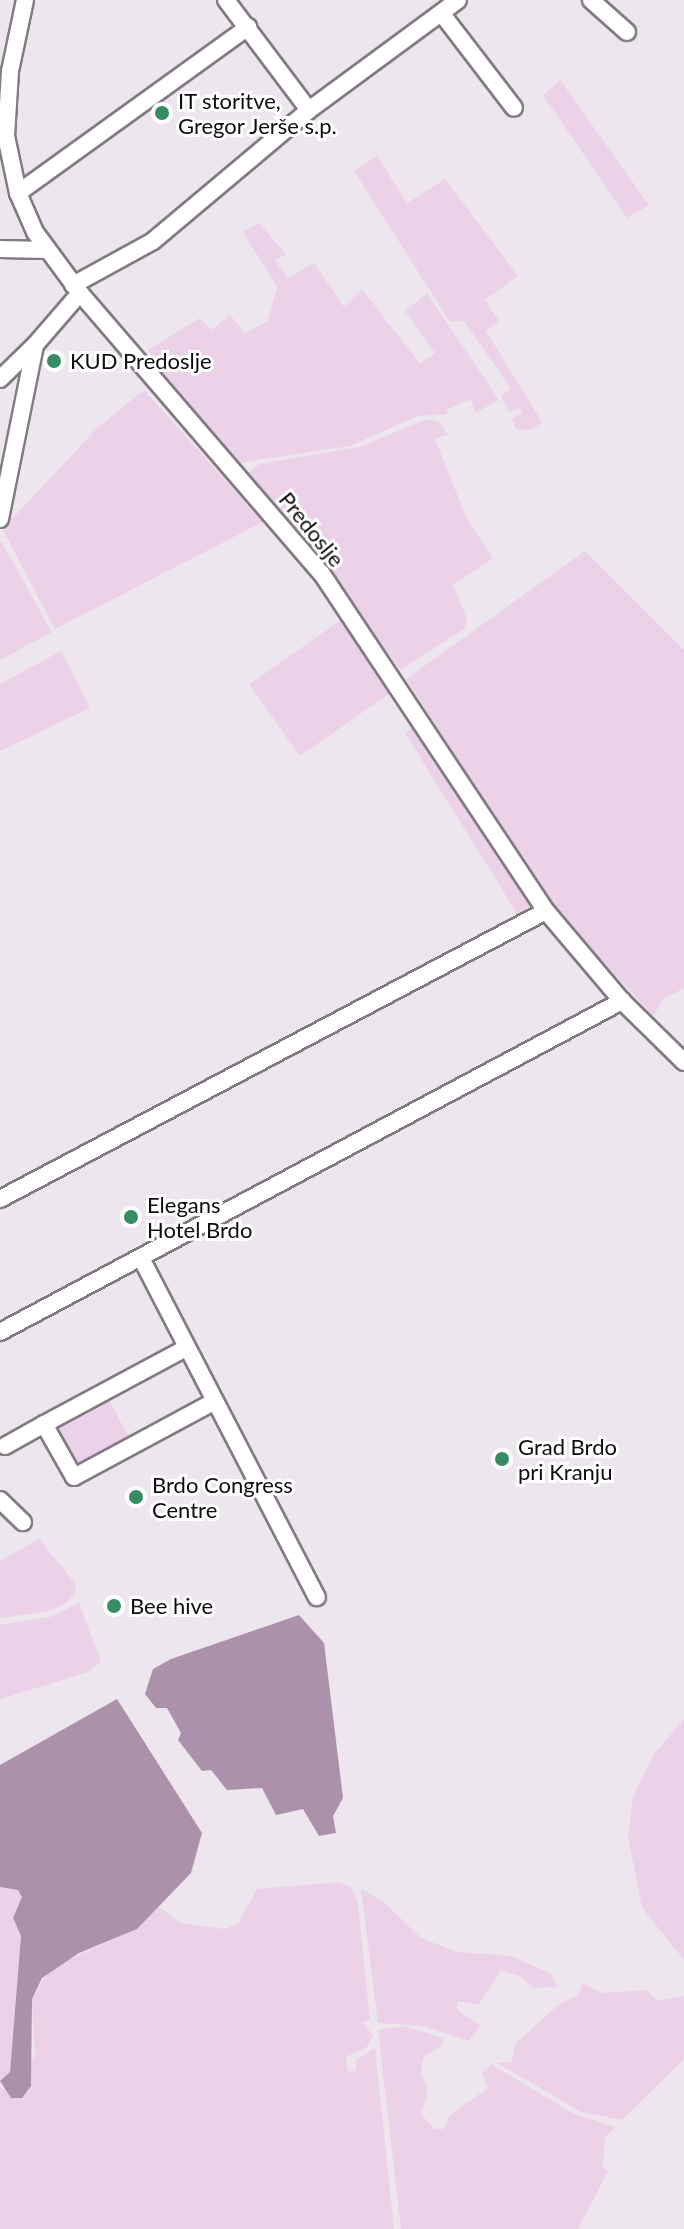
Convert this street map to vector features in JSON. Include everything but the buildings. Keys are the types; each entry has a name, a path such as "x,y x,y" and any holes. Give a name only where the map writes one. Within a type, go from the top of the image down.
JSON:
{"street":[{"name":"Predoslje","path":"25,0 5,70 6,136 18,193 47,250 76,289 322,574 546,911"},
{"path":"226,0 309,110"},
{"path":"0,379 35,345 76,289 153,241 309,110 458,0"},
{"path":"591,0 627,32"},
{"path":"442,14 514,108"},
{"path":"18,193 248,27"},
{"path":"0,249 47,250"},
{"path":"0,519 35,345"},
{"path":"0,1199 546,911 622,1001 684,1062"},
{"path":"0,1332 622,1001"},
{"path":"141,1258 317,1597"},
{"path":"5,1446 186,1348"},
{"path":"44,1424 74,1477 215,1401"},
{"path":"0,1500 23,1522"}],"shaded area":[{"path":"560,80 649,205 627,218 543,95"},
{"path":"377,156 407,203 445,179 518,276 485,300 499,321 486,331 542,422 531,430 516,429 512,419 522,413 519,408 509,412 501,396 511,389 464,321 450,322 354,171"},
{"path":"259,223 286,254 275,261 288,278 314,263 344,307 362,289 420,364 435,353 405,311 427,293 499,400 475,413 471,399 446,410 448,414 418,416 350,446 238,463 173,390 148,350 200,318 211,330 230,315 245,333 268,321 277,287 243,232"},
{"path":"144,390 263,522 55,629 4,532 7,517 13,518 97,428"},
{"path":"427,419 439,422 448,435 435,439 466,517 493,558 453,585 467,619 464,629 400,670 335,580 247,474 259,464 359,447"},
{"path":"1,541 52,632 0,660 0,544"},
{"path":"585,551 684,650 684,988 664,999 653,1016 556,910 406,679"},
{"path":"341,620 391,692 300,756 249,684"},
{"path":"61,651 90,708 0,751 0,684"},
{"path":"415,726 534,911 521,920 405,733"},
{"path":"108,1398 131,1442 79,1470 56,1426"},
{"path":"39,1539 75,1583 76,1592 66,1604 49,1611 0,1618 0,1561"},
{"path":"79,1603 101,1662 88,1672 0,1699 0,1625 50,1617"},
{"path":"299,1615 324,1643 343,1798 333,1816 336,1833 319,1836 303,1809 276,1815 262,1788 227,1790 211,1770 202,1771 178,1740 181,1733 167,1708 156,1708 145,1694 153,1669 171,1659"},
{"path":"117,1699 202,1833 191,1873 137,1929 79,1953 42,1978 32,1999 31,2086 22,2098 11,2098 0,2081 10,2072 21,1936 13,1918 22,1897 18,1890 0,1887 0,1765"},
{"path":"684,1719 684,1960 642,1908 628,1836 633,1796 654,1754"},
{"path":"339,1882 351,1887 358,1903 370,2020 362,2022 373,2035 367,2047 346,2057 348,2071 356,2071 356,2060 375,2048 394,2229 0,2229 0,2086 3,2090 35,2057 32,1999 51,1968 136,1929 159,1907 181,1923 224,1929 238,1924 257,1889"},
{"path":"0,1887 19,1890 22,1897 13,1919 21,1936 10,2072 0,2081"},
{"path":"361,1889 383,1901 421,1938 457,1952 512,1956 551,1974 558,1987 533,1988 520,1976 501,1971 478,2005 458,2001 457,2009 480,2026 469,2041 423,2026 378,2023"},
{"path":"582,1983 602,1993 647,1990 658,2001 684,1996 684,2059 622,2120 581,2112 497,2063 512,2062 515,2044 557,2006 579,1994"},
{"path":"403,2026 444,2038 442,2045 423,2058 421,2071 428,2092 421,2114 434,2129 444,2129 449,2116 488,2088 482,2073 491,2064 572,2113 615,2127 605,2138 603,2168 608,2171 578,2229 401,2229 378,2030"}],"place":[{"name":"IT storitve, Gregor Jerše s.p.","path":"162,113"},
{"name":"KUD Predoslje","path":"54,361"},
{"name":"Elegans Hotel Brdo","path":"131,1217"},
{"name":"Grad Brdo pri Kranju","path":"502,1459"},
{"name":"Brdo Congress Centre","path":"136,1497"},
{"name":"Bee hive","path":"114,1606"}]}
